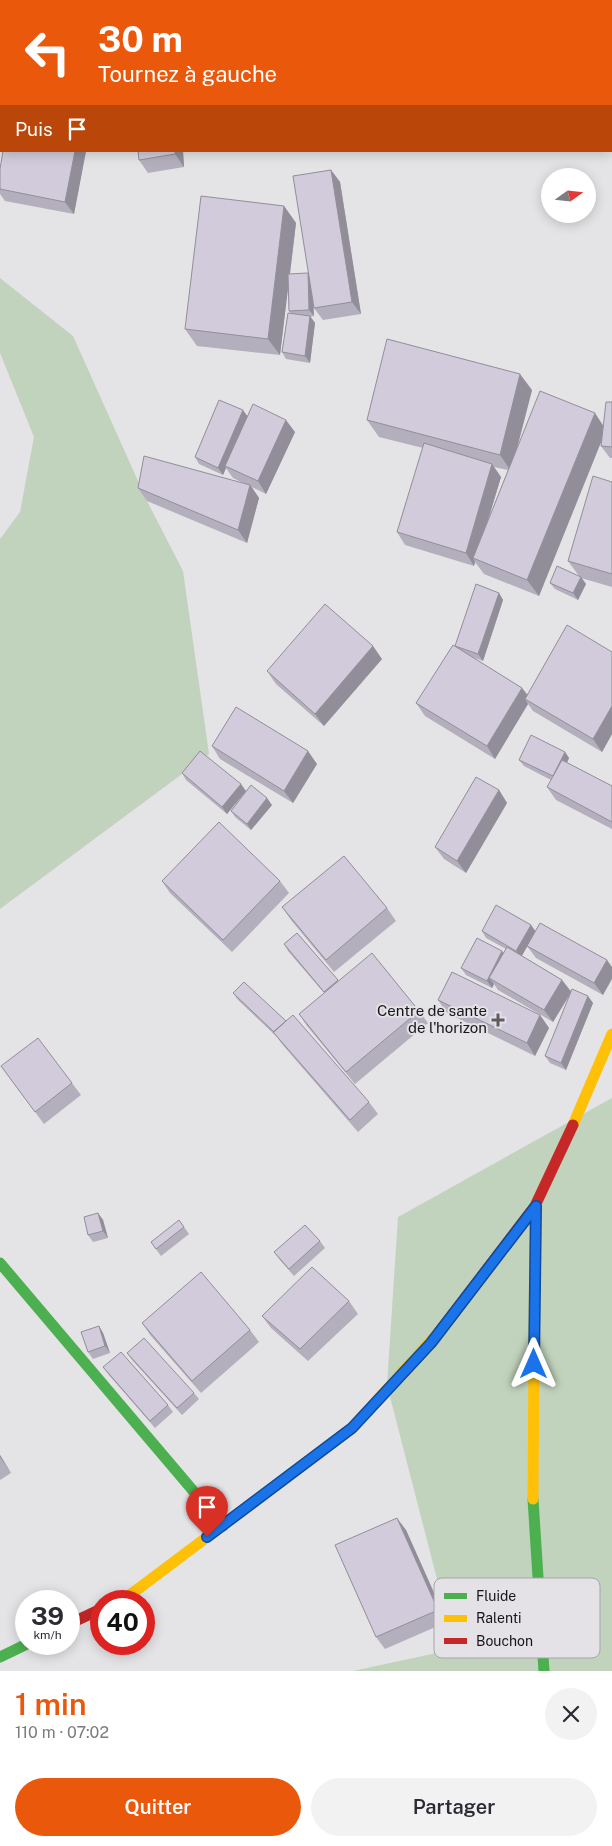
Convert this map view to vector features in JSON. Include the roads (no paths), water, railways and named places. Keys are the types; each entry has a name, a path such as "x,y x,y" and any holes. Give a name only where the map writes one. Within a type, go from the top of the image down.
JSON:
{"street":[{"path":"137,1590 352,1428 431,1343 536,1206 567,1140 612,1034"},
{"path":"536,1206 534,1503 538,1578"},
{"path":"0,1263 223,1526"},
{"path":"0,1656 15,1649"},
{"path":"543,1658 544,1671"}],"place":[{"name":"Centre de sante de l'horizon","path":"498,1020"}]}
